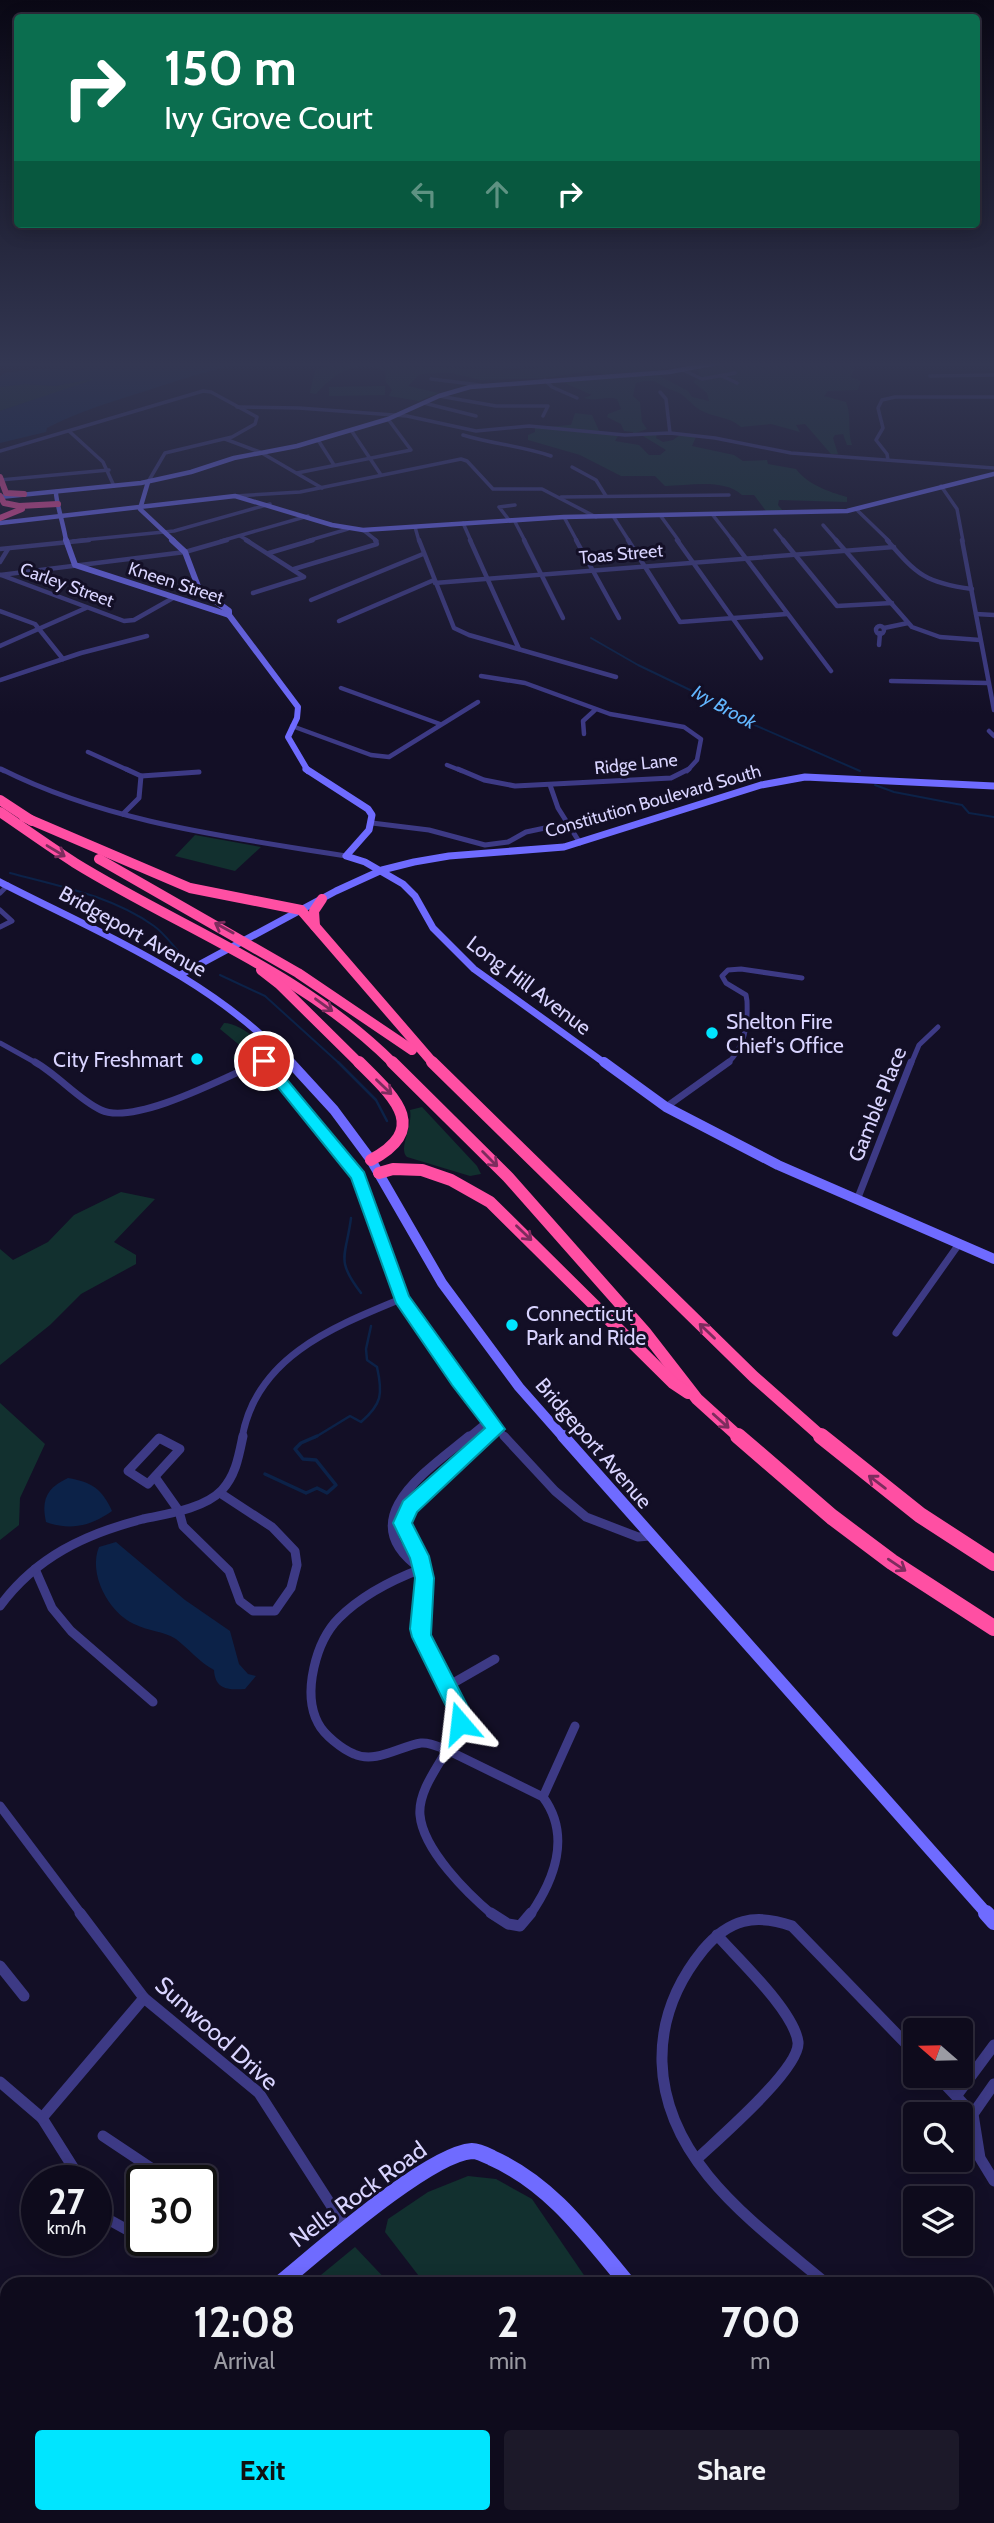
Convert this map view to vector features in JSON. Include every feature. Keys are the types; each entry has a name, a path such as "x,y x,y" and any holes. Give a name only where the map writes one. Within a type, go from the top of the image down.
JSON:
{"highway":[{"path":"0,479 8,494 24,494"},
{"path":"0,498 19,506 58,504"},
{"path":"1,522 23,509 58,504"},
{"path":"0,800 24,817 300,972 370,1018 462,1090"},
{"path":"0,812 76,863 283,976 374,1044 508,1177 645,1332 697,1399"},
{"path":"24,817 190,888 301,910 405,1034 791,1409 852,1464 920,1515 994,1563"},
{"path":"315,926 314,911 322,899"},
{"path":"224,944 279,984 395,1098 405,1118 403,1130 398,1141 389,1150 371,1160"},
{"path":"379,1173 398,1167 430,1173 454,1181 490,1202 673,1383 697,1399 832,1517 892,1562 994,1628"}],"street":[{"path":"112,479 114,486"},
{"path":"140,509 150,479"},
{"path":"0,498 160,479"},
{"path":"307,479 322,488"},
{"path":"1,522 140,509 235,496 290,494 364,479"},
{"path":"484,479 494,489 542,489 596,517"},
{"path":"594,479 606,496"},
{"path":"235,496 270,504 348,529 363,530 564,517 857,510 967,479"},
{"path":"942,486 957,509 994,710"},
{"path":"0,498 56,492"},
{"path":"56,492 55,502 62,517 66,542 74,564 80,567"},
{"path":"561,498 729,495"},
{"path":"0,549 167,532 270,504"},
{"path":"515,505 499,507 512,520 563,618"},
{"path":"140,509 185,552 196,584 223,605 229,615"},
{"path":"857,510 877,526 927,580 946,586 972,589"},
{"path":"712,514 831,671"},
{"path":"660,515 761,659"},
{"path":"0,575 185,552 309,516"},
{"path":"613,516 680,622 787,614"},
{"path":"564,517 619,618"},
{"path":"463,523 519,649"},
{"path":"823,525 908,623 928,634 980,640"},
{"path":"415,527 423,554 454,628 469,635 617,677"},
{"path":"269,553 348,529"},
{"path":"295,569 377,544 363,530"},
{"path":"775,530 837,606 842,608 892,603"},
{"path":"240,536 304,577 253,593"},
{"name":"Toas Street","path":"339,621 435,582 894,547"},
{"path":"0,562 8,549"},
{"path":"311,600 423,554"},
{"name":"Kneen Street","path":"80,567 229,615 298,708 298,718 288,737 306,770 368,809 372,823"},
{"name":"Carley Street","path":"0,575 124,621 134,620 173,598"},
{"path":"0,646 86,608"},
{"path":"0,611 35,624 63,659"},
{"path":"976,614 994,615"},
{"path":"879,645 882,630 908,623"},
{"path":"0,680 147,636"},
{"path":"0,672 9,676"},
{"name":"Ridge Lane","path":"447,765 484,780 515,786 671,778 683,775 695,765 702,745 701,739 691,730 673,724 594,710 525,683 481,676"},
{"path":"891,681 987,683"},
{"path":"341,688 440,724"},
{"path":"292,726 371,755 388,757 478,702"},
{"path":"584,734 583,721 594,710"},
{"path":"994,730 988,732 994,736"},
{"path":"88,752 141,776 199,772"},
{"name":"Long Hill Avenue","path":"0,769 34,786 123,814 197,833 346,856 382,870 415,896 433,928 474,969 666,1107 723,1138 994,1259"},
{"path":"123,814 139,798 141,776"},
{"name":"Constitution Boulevard South","path":"180,975 382,870 431,858 538,850 580,843 761,785 805,778 858,778 994,786"},
{"path":"550,785 558,808 580,843"},
{"path":"346,856 372,823 429,830 485,845 508,842 529,831 545,828"},
{"path":"0,893 4,883"},
{"name":"Bridgeport Avenue","path":"4,883 180,975 234,1013 281,1052 334,1110 371,1160 442,1283 487,1346 650,1535 994,1922"},
{"path":"0,910 12,921 0,927"},
{"path":"666,1107 722,1067 737,1054 742,1044 748,1004 746,995 726,983 722,976 728,970 741,969 802,978"},
{"name":"Gamble Place","path":"857,1200 919,1045 938,1027"},
{"path":"0,1043 51,1072 105,1113 123,1114 153,1108 281,1052"},
{"path":"264,1061 358,1176 401,1299 496,1429 555,1491 586,1517 638,1537 650,1535"},
{"path":"896,1333 959,1244"},
{"path":"0,1606 11,1588 65,1546 106,1528 179,1511 220,1493 240,1459 250,1408 279,1363 326,1331 401,1299"},
{"path":"421,1569 410,1562 393,1535 390,1525 393,1511 489,1420"},
{"path":"421,1569 374,1593 340,1617 331,1627 316,1666 311,1692 312,1707 318,1726 357,1755 375,1755 423,1743 447,1750 500,1779 543,1797 548,1802 557,1824 556,1863 529,1917 520,1926 512,1927 471,1895 432,1849 425,1836 420,1816 421,1803 447,1750 460,1723 460,1713 420,1629 425,1578 420,1556 403,1523 410,1507 496,1429"},
{"path":"159,1438 180,1450 155,1477 148,1484 128,1471 159,1438"},
{"path":"155,1477 179,1511 183,1526 229,1571 234,1589 244,1605 258,1612 275,1611 282,1605 292,1586 297,1564 295,1550 284,1537 220,1493"},
{"path":"401,1501 410,1507"},
{"path":"35,1569 52,1608 71,1631 153,1702"},
{"path":"448,1686 495,1659"},
{"path":"543,1797 575,1726"},
{"name":"Sunwood Drive","path":"0,1806 144,1998 259,2093 346,2230"},
{"path":"819,2277 727,2199 676,2128 667,2098 663,2031 678,1986 717,1935 743,1920 766,1916 779,1919 807,1941 903,2041"},
{"path":"697,2159 786,2072 794,2060 798,2045 792,2023 717,1935"},
{"path":"0,1966 24,1996"},
{"path":"43,2118 144,1998"},
{"path":"957,2095 994,2045"},
{"path":"0,2082 43,2118 72,2165"},
{"path":"994,2084 973,2114 977,2152 994,2181"},
{"path":"950,2088 963,2102"},
{"path":"103,2136 146,2165"},
{"name":"Nells Rock Road","path":"288,2277 346,2230 447,2158 473,2151 499,2160 533,2181 558,2203 622,2277"}],"green space":[{"path":"658,479 807,479 826,490 847,497 847,502 779,500 778,505 783,511 766,511 754,495 742,495 725,486 665,486"},
{"path":"195,835 261,847 235,871 175,856"},
{"path":"224,1023 249,1034 261,1044 266,1055 245,1065 235,1064 233,1057 243,1048 220,1029"},
{"path":"422,1107 477,1166 481,1174 470,1176 407,1157 404,1148 410,1124 410,1110"},
{"path":"121,1192 155,1199 114,1242 136,1255 136,1264 81,1294 50,1325 0,1365 0,1249 13,1260 48,1242 74,1215"},
{"path":"0,1403 45,1444 20,1498 19,1525 0,1540"},
{"path":"468,2176 496,2179 532,2199 585,2277 420,2277 385,2232 388,2219 428,2192"},
{"path":"355,2247 383,2277 319,2277"}],"water":[{"path":"68,1478 95,1488 112,1511 80,1526 46,1522 44,1507 47,1495"},
{"path":"116,1542 185,1600 230,1631 239,1664 248,1674 256,1676 245,1689 228,1689 220,1685 214,1670 176,1639 134,1624 116,1611 98,1580 96,1557 99,1547"}],"waterway":[{"name":"Ivy Brook","path":"591,638 638,665 736,712 743,720 860,771"},
{"name":"Ivy Brook","path":"875,785 894,792 962,805 969,813 994,817"},
{"path":"10,873 85,893 121,907 154,926 181,954"},
{"path":"220,975 265,996 340,1064"},
{"path":"340,1064 376,1100 387,1121"},
{"path":"351,1218 345,1265 361,1293"},
{"path":"314,1438 350,1416 361,1422 377,1404 380,1392 379,1376 377,1367 367,1360 366,1349 371,1326"},
{"path":"265,1474 306,1493 317,1488 327,1493 336,1485 316,1460 303,1459 295,1449 301,1443 317,1436"}],"place":[{"name":"Shelton Fire Chief's Office","path":"712,1033"},
{"name":"City Freshmart","path":"197,1059"},
{"name":"Connecticut Park and Ride","path":"512,1325"}],"route":[{"path":"264,1061 358,1176 368,1198 401,1299 468,1395 496,1429 410,1507 403,1523 405,1533 420,1556 425,1578 420,1620 422,1637 460,1713 460,1723"}]}
